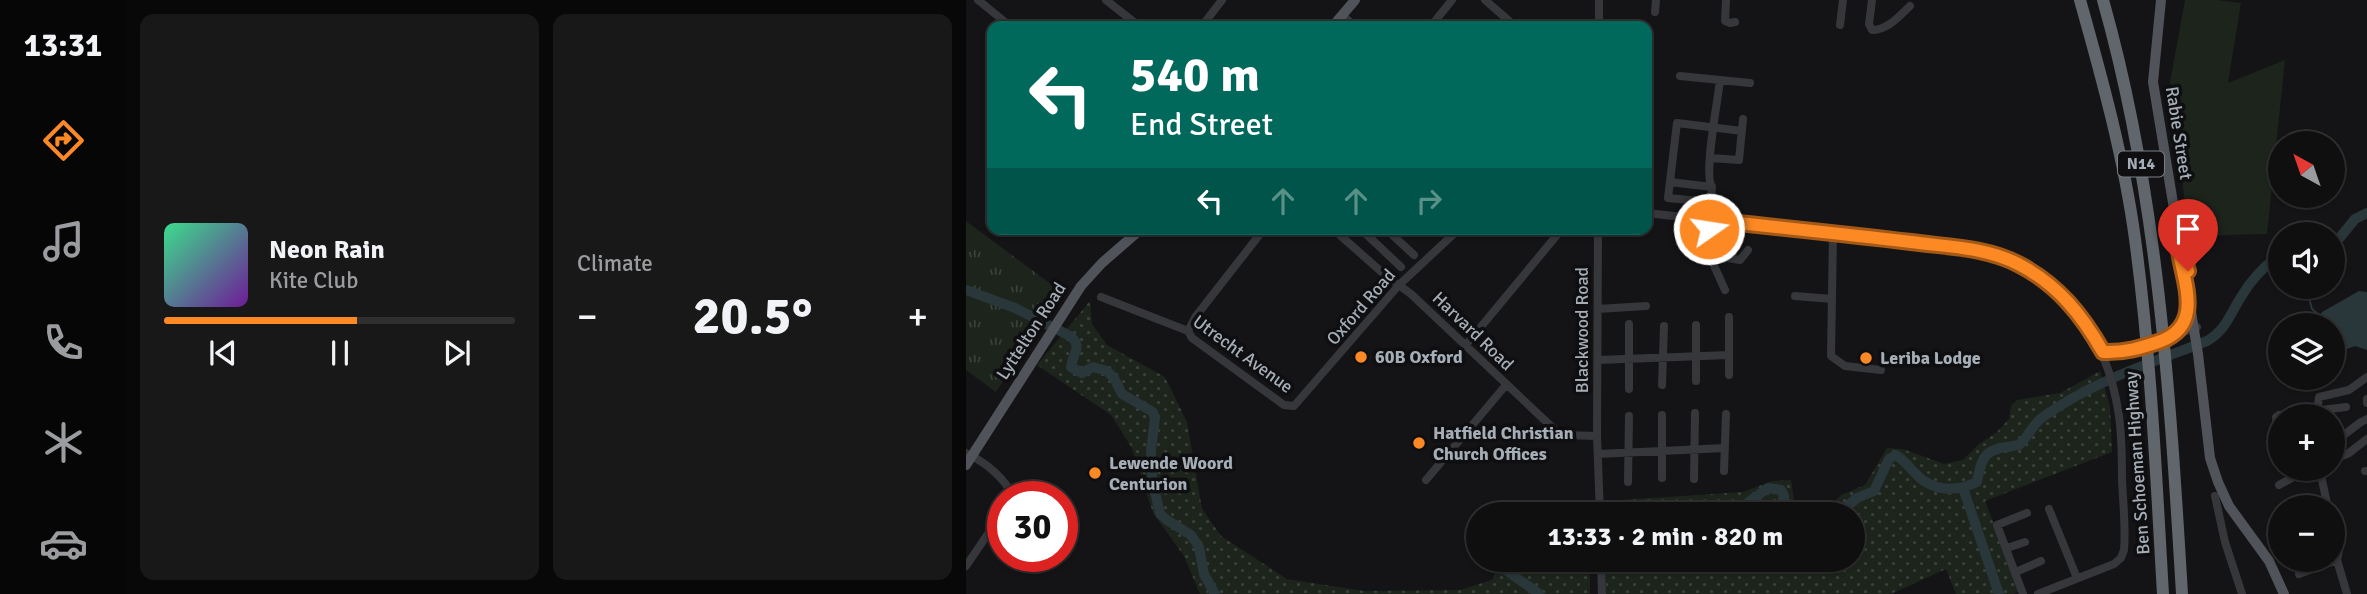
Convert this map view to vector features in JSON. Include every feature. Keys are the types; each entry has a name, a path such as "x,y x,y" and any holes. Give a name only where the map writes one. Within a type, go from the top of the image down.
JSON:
{"highway":[{"name":"Ben Schoeman Highway","path":"2080,0 2099,66 2134,236 2147,337 2163,594"},
{"name":"Ben Schoeman Highway","path":"2104,0 2121,64 2145,183 2169,333 2167,367 2182,594"}],"main road":[{"path":"1346,21 1355,0"},
{"path":"1347,21 1363,0"},
{"name":"Rabie Street","path":"2161,0 2153,82 2188,301 2196,332"},
{"name":"Rabie Street","path":"2177,230 2191,284 2196,332"},
{"name":"Lyttelton Road","path":"968,457 1083,275 1126,235"},
{"name":"Lyttelton Road","path":"1056,317 1089,277 1134,235"},
{"path":"2169,333 2186,318 2188,301"},
{"path":"2196,332 2210,445 2220,482 2239,516 2276,565 2290,594"},
{"path":"2200,354 2208,446 2213,470 2230,506 2273,566 2284,594"}],"street":[{"path":"978,0 1004,21"},
{"path":"1106,0 1133,21"},
{"path":"1206,21 1222,0"},
{"path":"1435,21 1452,0"},
{"path":"1485,0 1509,21"},
{"path":"1599,0 1599,21"},
{"path":"1655,12 1656,0"},
{"path":"1726,0 1725,21 1735,22"},
{"path":"1840,25 1843,0"},
{"path":"1872,0 1870,24 1875,31 1887,26 1910,6"},
{"path":"1680,76 1751,83"},
{"path":"1720,80 1708,182 1712,187 1708,255 1725,290"},
{"path":"1710,158 1739,160 1743,119"},
{"path":"1699,201 1668,198 1677,123 1742,131"},
{"path":"1670,182 1712,187"},
{"path":"1652,214 1981,251 2018,263 2062,294 2090,329 2103,352 2112,386 2120,424 2124,550 2121,558 2114,564 2038,594"},
{"path":"1833,234 1830,335 1833,359 1845,366 1881,370"},
{"path":"1188,331 1196,316 1260,235"},
{"name":"Harvard Road","path":"1340,235 1399,285 1560,433 1571,436 1597,436"},
{"path":"1367,235 1401,267"},
{"path":"1392,235 1414,255"},
{"name":"Oxford Road","path":"1289,407 1303,398 1399,285 1453,235"},
{"path":"1465,346 1557,235"},
{"name":"Blackwood Road","path":"1598,235 1597,436 1600,502"},
{"path":"1708,255 1740,260 1748,250"},
{"path":"1795,296 1832,299"},
{"name":"Utrecht Avenue","path":"1101,297 1188,331 1192,338 1289,407"},
{"path":"1598,309 1646,306"},
{"path":"1729,317 1729,375"},
{"path":"1629,324 1629,389"},
{"path":"1696,324 1696,381"},
{"path":"1662,385 1664,326"},
{"path":"2103,352 2131,351 2169,333 2196,332"},
{"path":"1598,360 1729,355"},
{"path":"2318,404 2319,397 2349,390 2367,377"},
{"path":"1426,480 1506,385"},
{"path":"1694,479 1695,413"},
{"path":"1724,471 1726,414"},
{"path":"1662,415 1662,478"},
{"path":"1628,482 1629,416"},
{"path":"2345,434 2367,419"},
{"path":"2345,455 2367,439"},
{"path":"1598,454 1725,448"},
{"path":"968,457 1000,476 1003,481"},
{"path":"2279,485 2286,481"},
{"path":"2215,496 2225,542 2242,594"},
{"path":"2049,509 2077,578"},
{"path":"2023,594 1997,525 2027,513"},
{"path":"966,566 987,535"},
{"path":"2007,548 2025,542"},
{"path":"2016,572 2041,561"},
{"path":"1601,572 1602,594"},
{"path":"2300,574 2305,572"},
{"path":"2341,572 2347,594"}],"green space":[{"path":"2185,0 2241,3 2228,83 2285,60 2278,131 2268,131 2270,208 2267,234 2189,236 2170,82"},
{"path":"966,221 1060,291 996,392 966,370"},
{"path":"1090,301 1092,324 1107,345 1165,377 1187,422 1202,509 1221,536 1287,579 1364,591 1460,590 1492,580 1496,572 1590,572 1590,594 1200,594 1184,556 1153,513 1132,448 1111,415 1037,365"},
{"path":"2100,371 2110,407 2112,452 1985,501 2020,591 2013,594 1956,594 1946,569 1891,594 1606,594 1606,572 1865,572 1865,502 1834,502 1841,495 1865,485 1887,448 1903,449 1944,464 1963,460 2009,419 2011,406 2017,400 2060,393"},
{"path":"1791,480 1794,502 1605,502 1743,492 1772,481"}],"shaded area":[{"path":"2359,291 2367,292 2367,350 2355,346 2345,350 2345,313 2321,313"}],"waterway":[{"path":"2345,231 2355,219 2367,213"},
{"path":"1852,502 1874,491 1889,459 1896,455 1930,485 1957,488 1977,482 1982,463 1989,453 2019,445 2039,420 2062,404 2102,383 2213,337 2223,327 2254,279 2268,265"},
{"path":"966,290 1015,308 1070,336 1077,347 1071,367 1082,373 1093,367 1107,371 1122,394 1153,412 1152,478 1160,514 1191,535 1199,547 1204,574 1215,594"},
{"path":"2309,299 2312,309 2317,313"},
{"path":"1749,502 1768,488 1781,490 1784,496 1782,502"},
{"path":"1963,488 1999,594"},
{"path":"1509,572 1539,594"}],"place":[{"name":"60B Oxford","path":"1361,357"},
{"name":"Leriba Lodge","path":"1866,358"},
{"name":"Hatfield Christian Church Offices","path":"1419,443"},
{"name":"Lewende Woord Centurion","path":"1095,473"}],"route":[{"path":"1709,229 1709,220 1934,245 1999,256 2033,272 2062,294 2090,329 2103,352 2118,353 2141,348 2175,336 2183,325 2188,301 2177,230 2188,271"}]}
